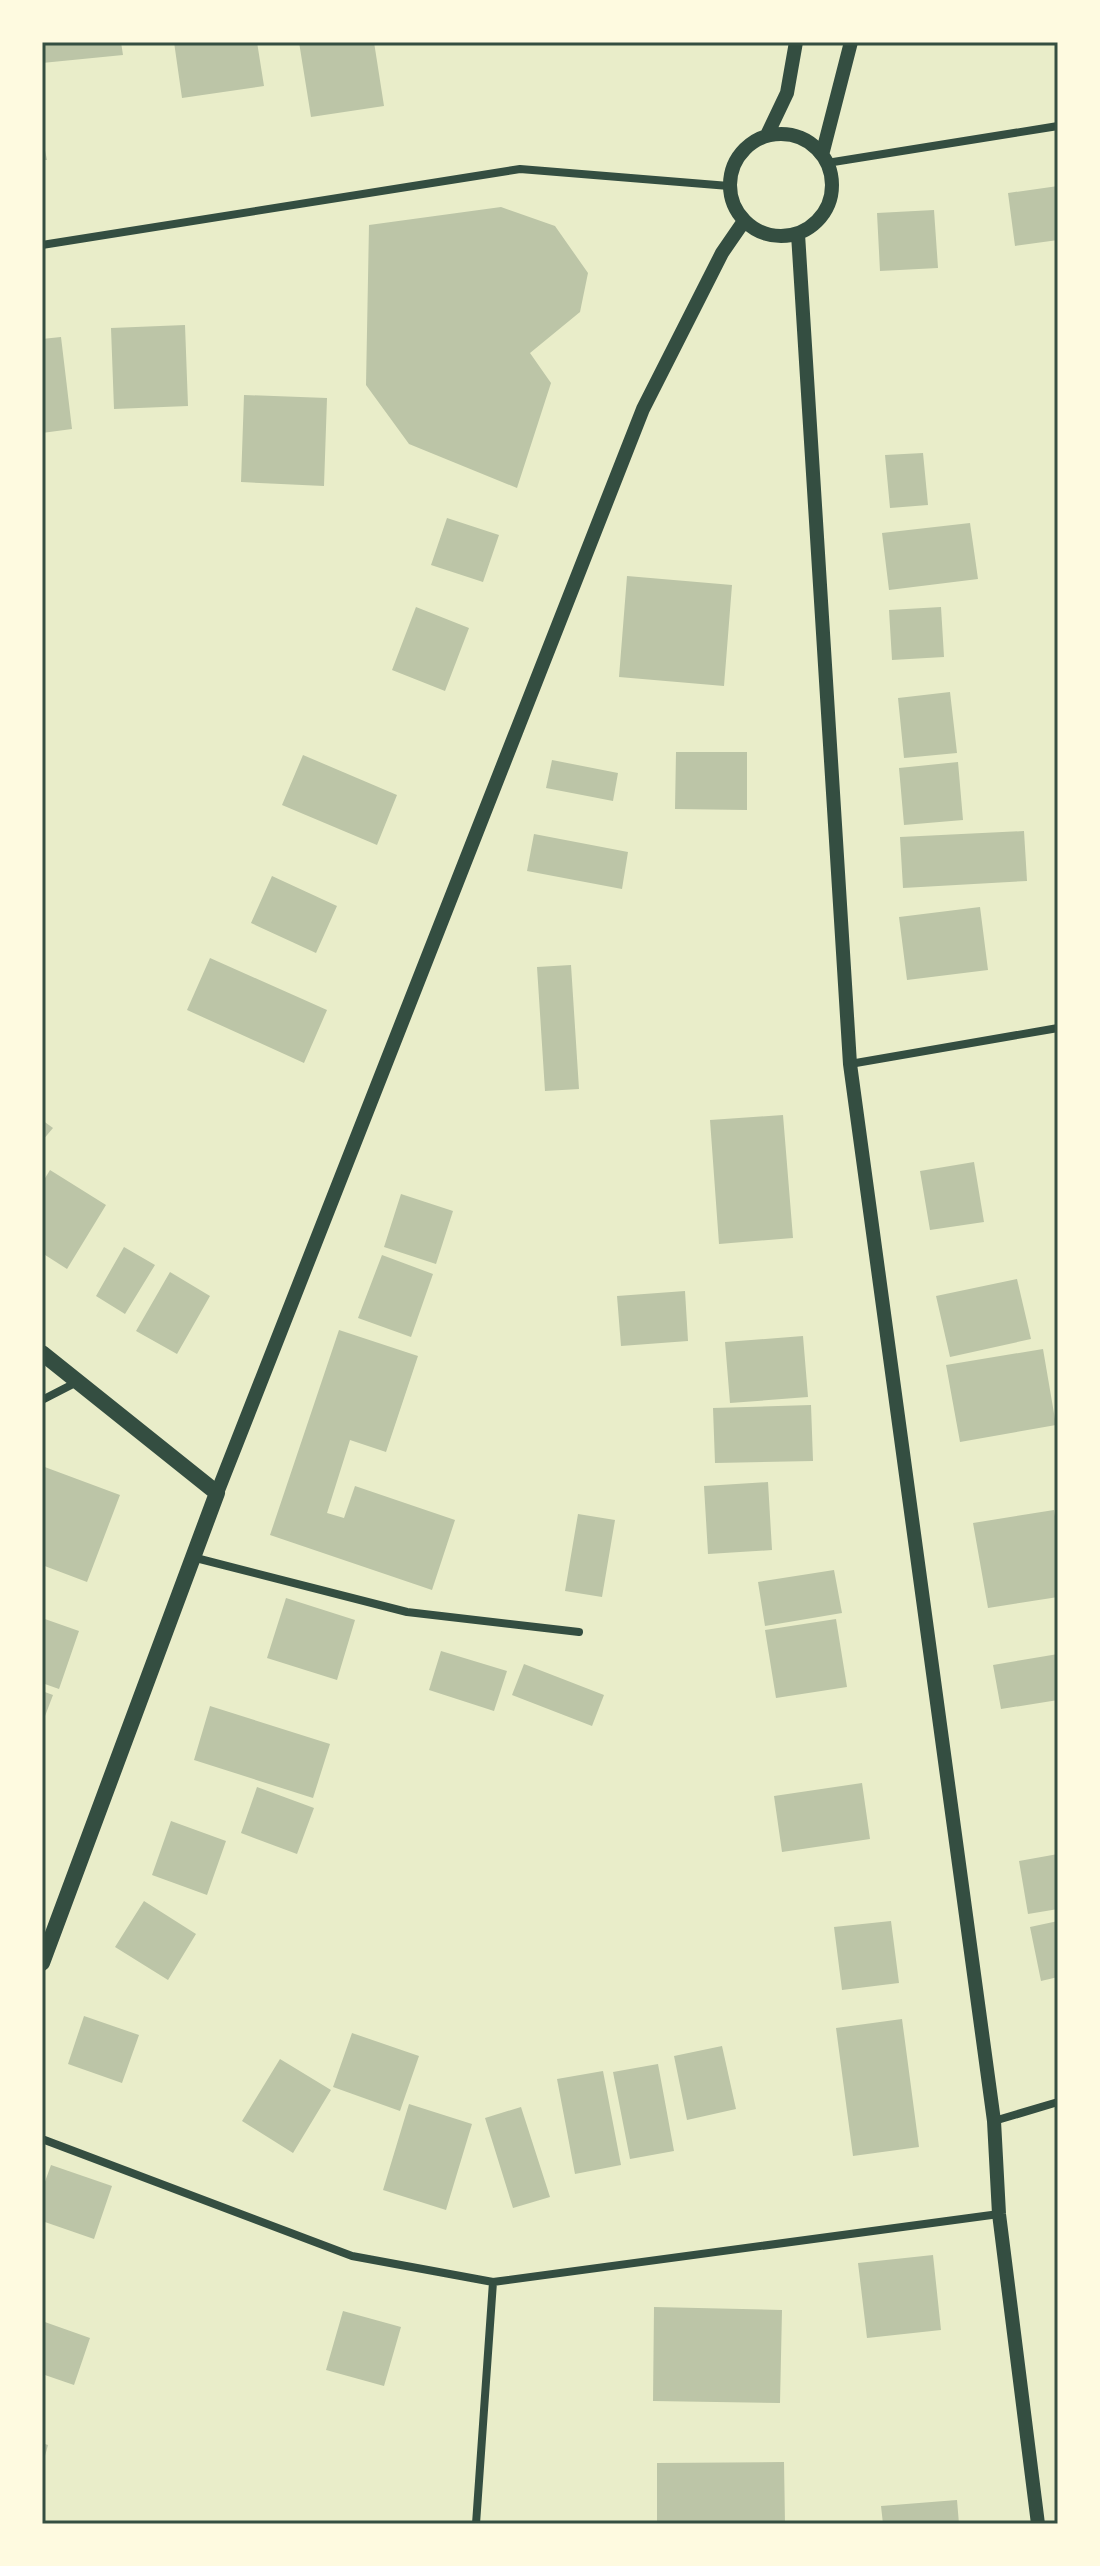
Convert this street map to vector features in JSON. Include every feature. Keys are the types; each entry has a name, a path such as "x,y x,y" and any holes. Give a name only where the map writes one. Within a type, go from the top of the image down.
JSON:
{"main road":[{"path":"42,1353 217,1493 42,1963"}],"street":[{"path":"767,135 787,93 796,42"},
{"path":"824,159 851,42"},
{"path":"824,159 1058,126"},
{"path":"788,134 807,141 824,159 832,179 831,196 813,225 798,234 779,237 760,232 744,221 733,205 729,186 732,169 740,154 752,142 767,135 788,134"},
{"path":"42,245 520,169 729,186"},
{"path":"217,1493 643,409 722,253 744,221"},
{"path":"798,234 850,1064 994,2121 999,2214 1038,2524"},
{"path":"850,1064 1058,1028"},
{"path":"42,1400 78,1381"},
{"path":"191,1557 407,1612 579,1632"},
{"path":"994,2121 1058,2102"},
{"path":"42,2139 352,2256 493,2282 999,2214"},
{"path":"476,2524 493,2282"}],"building":[{"path":"42,42 121,42 123,55 42,63"},
{"path":"174,42 257,42 264,86 182,98"},
{"path":"299,42 374,42 384,106 311,117"},
{"path":"42,136 47,160 42,160"},
{"path":"1058,186 1058,240 1015,246 1008,193"},
{"path":"501,207 555,226 588,273 580,312 530,353 551,383 517,488 409,444 366,385 369,225"},
{"path":"934,210 938,268 880,271 877,213"},
{"path":"185,325 188,406 114,409 111,328"},
{"path":"61,337 72,429 42,433 42,339"},
{"path":"244,395 327,398 324,486 241,482"},
{"path":"923,453 928,505 890,508 885,455"},
{"path":"447,518 499,535 483,582 431,565"},
{"path":"970,523 978,579 889,590 882,533"},
{"path":"627,576 732,585 724,686 619,677"},
{"path":"416,607 469,628 445,691 392,670"},
{"path":"941,607 944,657 892,660 889,610"},
{"path":"950,692 957,753 904,758 898,698"},
{"path":"676,752 747,752 747,810 675,809"},
{"path":"303,755 397,795 377,845 282,805"},
{"path":"552,760 618,773 613,801 546,788"},
{"path":"958,762 963,820 904,825 899,768"},
{"path":"1024,831 1027,881 903,888 900,837"},
{"path":"534,834 628,852 622,889 527,871"},
{"path":"272,876 337,906 316,953 251,923"},
{"path":"980,907 988,970 907,980 899,917"},
{"path":"210,958 327,1010 304,1063 187,1010"},
{"path":"571,965 579,1089 545,1091 537,967"},
{"path":"783,1115 793,1238 719,1244 710,1120"},
{"path":"42,1120 53,1128 42,1141"},
{"path":"974,1162 984,1222 930,1230 920,1171"},
{"path":"50,1170 106,1205 67,1269 42,1253 42,1183"},
{"path":"401,1194 453,1211 436,1264 384,1247"},
{"path":"124,1247 155,1265 125,1314 96,1296"},
{"path":"382,1255 433,1274 411,1337 358,1318"},
{"path":"170,1272 210,1296 177,1354 136,1331"},
{"path":"1017,1279 1031,1339 950,1357 936,1296"},
{"path":"685,1291 688,1341 621,1346 617,1296"},
{"path":"339,1330 418,1356 386,1452 350,1440 327,1513 344,1518 355,1486 455,1520 432,1590 270,1535"},
{"path":"803,1336 808,1397 730,1403 725,1342"},
{"path":"1043,1349 1056,1425 960,1442 946,1365"},
{"path":"811,1405 813,1461 715,1463 713,1408"},
{"path":"42,1466 120,1495 87,1582 42,1565"},
{"path":"768,1482 772,1550 708,1554 704,1486"},
{"path":"1054,1510 1058,1536 1058,1597 988,1608 973,1523"},
{"path":"578,1514 615,1520 602,1597 565,1591"},
{"path":"834,1570 842,1613 765,1626 758,1582"},
{"path":"286,1598 355,1620 337,1680 267,1658"},
{"path":"42,1618 79,1631 59,1689 42,1683"},
{"path":"836,1619 847,1687 776,1698 765,1630"},
{"path":"441,1651 507,1671 494,1711 429,1690"},
{"path":"1058,1654 1058,1700 1001,1709 993,1665"},
{"path":"524,1664 604,1695 592,1726 512,1695"},
{"path":"42,1691 53,1695 42,1724"},
{"path":"210,1706 330,1744 313,1798 194,1760"},
{"path":"862,1783 870,1839 782,1852 774,1796"},
{"path":"257,1787 314,1808 297,1854 241,1833"},
{"path":"171,1821 226,1841 207,1895 152,1875"},
{"path":"1058,1854 1058,1909 1028,1914 1019,1861"},
{"path":"144,1901 196,1934 168,1980 115,1947"},
{"path":"891,1921 899,1983 842,1990 834,1927"},
{"path":"1058,1921 1058,1977 1041,1981 1030,1927"},
{"path":"84,2016 139,2035 122,2083 68,2064"},
{"path":"902,2019 919,2147 853,2156 836,2028"},
{"path":"352,2033 419,2056 400,2111 333,2087"},
{"path":"722,2046 736,2109 687,2120 674,2056"},
{"path":"280,2059 331,2090 293,2153 242,2121"},
{"path":"658,2064 674,2151 630,2159 613,2072"},
{"path":"603,2071 621,2165 575,2174 557,2079"},
{"path":"409,2104 472,2124 446,2210 383,2190"},
{"path":"521,2107 550,2197 513,2208 485,2118"},
{"path":"51,2165 112,2186 94,2239 42,2221 42,2190"},
{"path":"933,2255 941,2330 867,2338 858,2263"},
{"path":"654,2307 782,2310 780,2403 653,2401"},
{"path":"343,2311 401,2327 384,2386 326,2370"},
{"path":"42,2321 90,2338 74,2385 42,2374"},
{"path":"42,2443 48,2445 43,2463 42,2462"},
{"path":"784,2462 785,2524 657,2524 657,2463"},
{"path":"957,2500 959,2524 883,2524 881,2506"}]}
